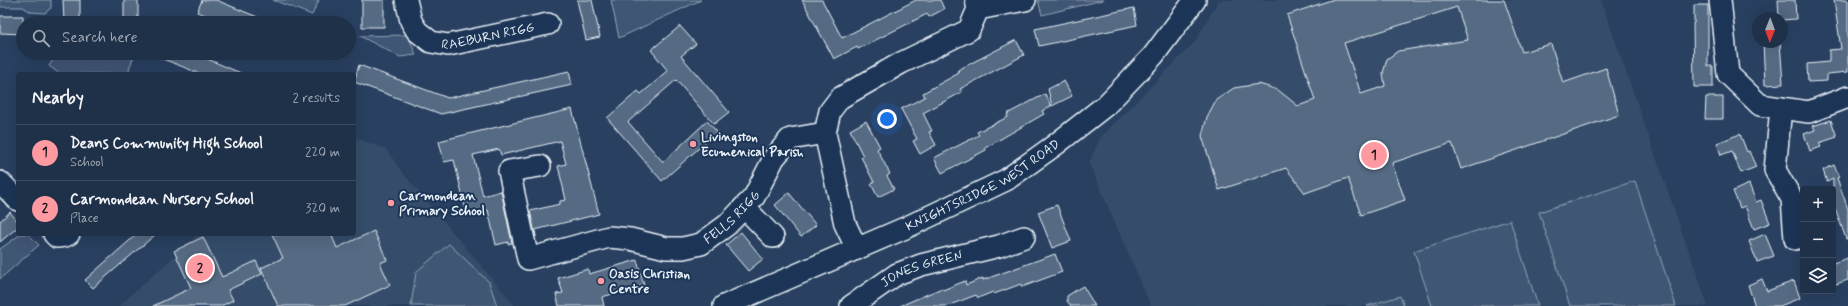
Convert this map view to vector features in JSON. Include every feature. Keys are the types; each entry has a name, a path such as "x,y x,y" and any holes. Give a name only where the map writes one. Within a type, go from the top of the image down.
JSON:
{"street":[{"name":"RAEBURN RIGG","path":"406,0 411,21 417,31 431,42 448,44 548,24"},
{"path":"857,249 846,224 825,133 830,111 840,98 901,63 969,30 977,4 1025,0"},
{"name":"KNIGHTSRIDGE WEST ROAD","path":"724,306 761,299 857,249 1006,180 1055,145 1106,105 1153,56 1195,0"},
{"path":"1720,0 1728,74 1760,105 1809,112 1848,97"},
{"path":"1781,108 1775,170 1792,199 1795,239"},
{"name":"FELLS RIGG","path":"540,166 509,172 538,262 609,237 630,239 666,248 689,247 702,244 727,225 754,197 774,158 790,139 825,133"},
{"path":"0,182 16,198"},
{"path":"744,207 773,237"},
{"name":"JONES GREEN","path":"851,306 897,274 997,238 1024,237"}],"shaded area":[{"path":"0,0 51,0 51,8 45,13 31,12 23,7 0,7"},
{"path":"273,0 319,0 312,15"},
{"path":"611,0 701,0 619,38"},
{"path":"1038,0 1103,0 1042,15"},
{"path":"1219,0 1601,0 1708,306 1151,306 1089,163 1100,138 1195,42"},
{"path":"408,35 416,55 400,57 360,36"},
{"path":"53,60 132,60 129,69 130,72 57,72 49,66"},
{"name":"Carmondean Primary School","path":"356,138 386,149 402,172 515,306 119,306 197,236 356,236"},
{"path":"1635,181 1676,306 1570,306 1539,212"},
{"path":"1510,220 1538,306 1432,306 1414,251"},
{"path":"18,236 30,236 39,245 0,279 0,249"},
{"path":"449,244 489,282 497,306 411,306 416,272"},
{"path":"1400,296 1404,306 1367,306"}],"building":[{"path":"63,0 80,0 80,16 64,16"},
{"path":"124,0 138,0 138,16 124,16"},
{"path":"202,0 216,0 255,16 208,16 197,12"},
{"path":"362,0 384,0 384,27 362,27"},
{"path":"577,0 592,0 600,37 586,40"},
{"path":"802,0 822,0 842,38 916,0 940,0 944,9 929,17 927,14 858,49 857,47 834,59"},
{"path":"1331,0 1504,0 1522,52 1551,44 1563,83 1606,68 1619,115 1461,169 1452,143 1392,163 1405,200 1361,215 1348,178 1305,193 1286,168 1219,190 1202,136 1207,117 1216,100 1234,88 1259,84 1278,90 1298,106 1315,100 1287,15","holes":["1457,7 1468,40 1398,51 1387,59 1383,73 1385,86 1361,94 1344,43"]},
{"path":"1778,0 1795,0 1796,19 1788,20 1788,12 1779,12"},
{"path":"1834,0 1848,0 1848,72 1827,74 1827,81 1808,82 1807,64 1829,62 1829,50 1841,49"},
{"path":"1694,5 1708,5 1708,66 1713,66 1713,87 1694,87"},
{"path":"1134,8 1137,25 1039,46 1035,29"},
{"path":"0,16 16,16 16,34 0,33"},
{"path":"680,26 696,44 681,56 729,112 714,124 676,80 628,122 663,162 707,121 717,132 662,181 607,118 638,91 641,94 668,71 651,50"},
{"path":"1016,40 1024,55 960,89 962,92 923,113 932,131 929,132 936,145 920,154 913,141 917,139 901,109 925,97 923,93 959,73 958,70"},
{"path":"1763,48 1780,48 1783,84 1765,85"},
{"path":"166,60 210,60 238,72 196,72"},
{"path":"359,65 448,98 569,71 572,85 441,114 356,83 356,75"},
{"path":"1064,81 1072,96 1052,106 1048,89"},
{"path":"1045,94 1051,106 1042,111 1044,114 985,148 986,150 942,173 934,158 979,135 977,132 1008,117 1007,114"},
{"path":"1706,97 1723,97 1723,119 1705,119"},
{"path":"572,109 599,214 535,230 536,237 530,211 560,204 560,201 566,200 558,166 566,164 560,141 501,155 499,149 473,155 483,196 501,191 512,243 508,244 508,242 496,245 488,210 467,215 454,160 444,162 439,141"},
{"path":"1831,120 1837,137 1819,143 1821,147 1810,151 1804,134 1815,130 1813,126"},
{"path":"866,121 880,147 877,149 890,174 887,176 894,189 878,197 871,184 874,182 861,157 863,156 850,130"},
{"path":"1740,134 1747,152 1749,151 1756,167 1741,173 1732,151 1721,155 1717,143"},
{"path":"1834,165 1839,177 1837,178 1848,209 1848,239 1846,239 1836,211 1836,186 1833,186 1833,179 1827,182 1823,170"},
{"path":"1749,184 1756,202 1761,200 1770,223 1754,229 1745,206 1740,208 1733,191"},
{"path":"789,193 816,225 801,237 775,205"},
{"path":"1057,205 1071,241 1052,248 1038,212"},
{"path":"10,212 16,220 16,229 0,242 0,221"},
{"path":"374,231 387,260 380,263 390,285 345,306 278,306 261,268 283,258 273,236 332,236 337,248"},
{"path":"741,232 763,259 748,271 726,245"},
{"path":"1765,234 1774,256 1757,262 1749,241"},
{"path":"135,236 154,236 93,288 85,280"},
{"path":"203,237 222,277 256,261 262,274 228,290 233,300 221,306 153,306 191,288 174,251"},
{"path":"1055,254 1062,272 1022,287 1021,284 978,298 976,295 947,306 900,306 942,288 943,290 965,281 966,285 983,278 983,280"},
{"path":"1848,258 1848,280 1836,284 1836,262"},
{"name":"Oasis Christian Centre","path":"637,260 644,285 602,297 604,306 559,306 556,294 563,293 558,278 588,269 589,274"},
{"path":"1762,279 1767,291 1794,281 1800,298 1780,306 1755,306 1748,285"},
{"path":"1083,286 1095,306 1071,306 1067,301 1067,296"}],"place":[{"name":"Livingston Ecumenical Parish","path":"693,144"},
{"name":"Deans Community High School","path":"1374,155"},
{"name":"Carmondean Primary School","path":"391,203"},
{"name":"Carmondean Nursery School","path":"200,268"},
{"name":"Oasis Christian Centre","path":"601,281"}]}
